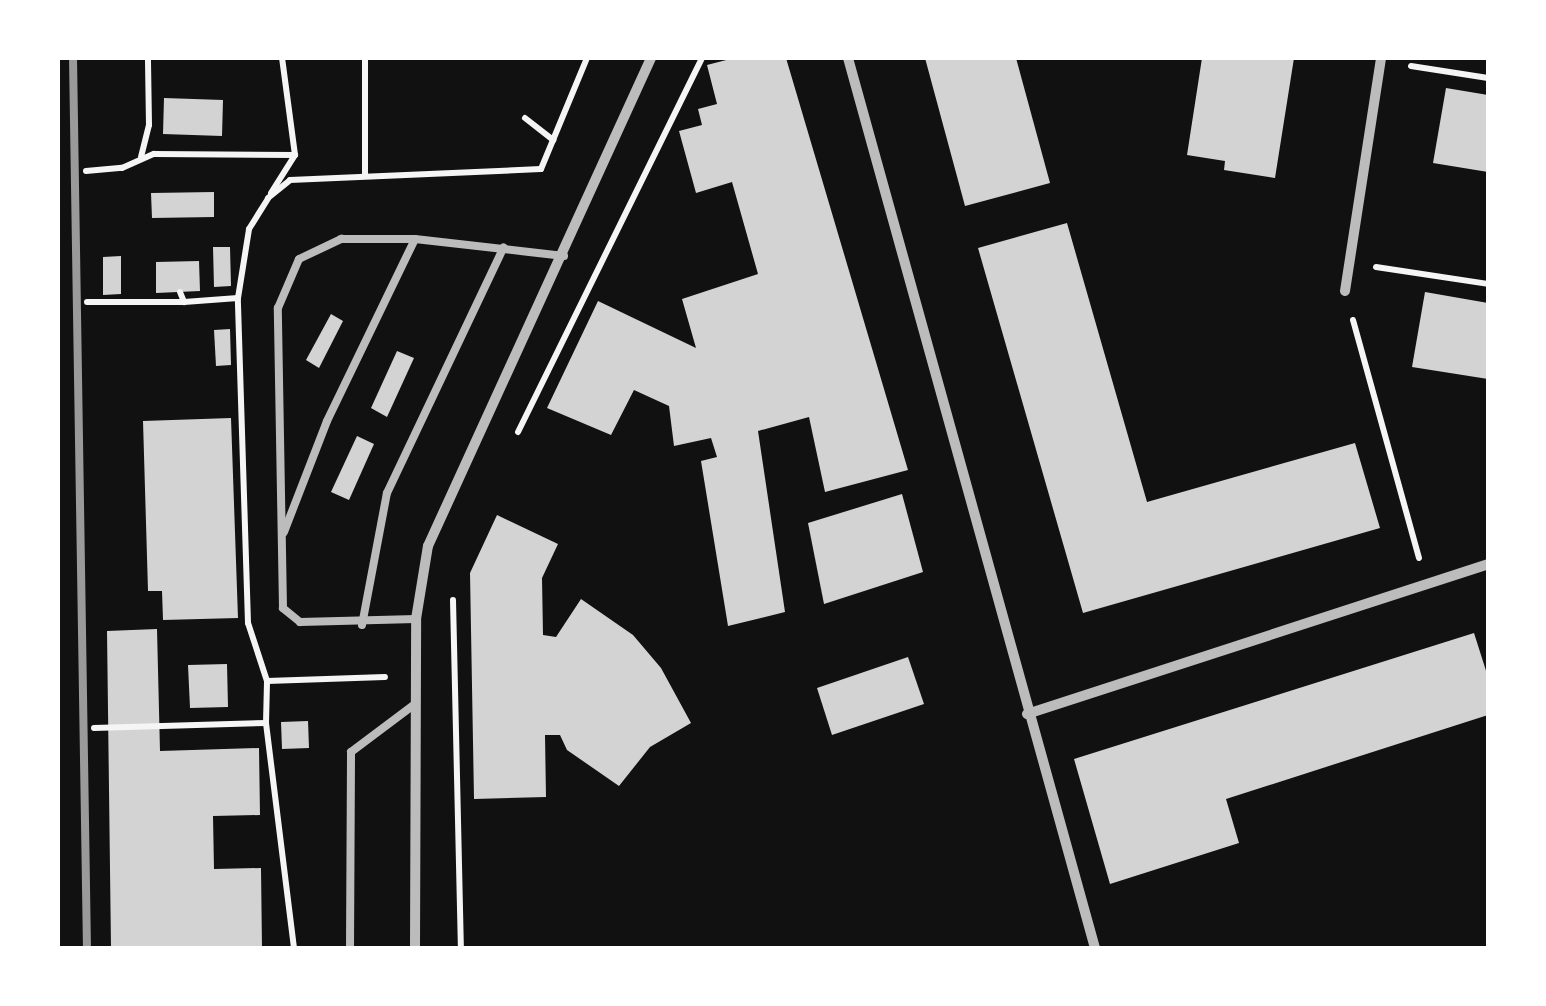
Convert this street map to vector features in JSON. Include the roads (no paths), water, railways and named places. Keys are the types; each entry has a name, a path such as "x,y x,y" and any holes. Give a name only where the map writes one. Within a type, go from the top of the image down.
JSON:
{"street":[{"path":"415,948 416,619 428,546 458,470 564,256 652,58"},
{"path":"848,58 1095,948"},
{"path":"1346,291 1381,59"},
{"path":"1027,714 1427,588 1488,564"}],"lane":[{"path":"416,619 362,625 300,622 283,608 278,308 300,259 341,239 415,239 564,256"},
{"path":"281,539 327,421 415,239"},
{"path":"362,625 386,493 504,247"},
{"path":"350,948 350,752 415,704"}],"railway":[{"path":"73,58 87,948"}]}
